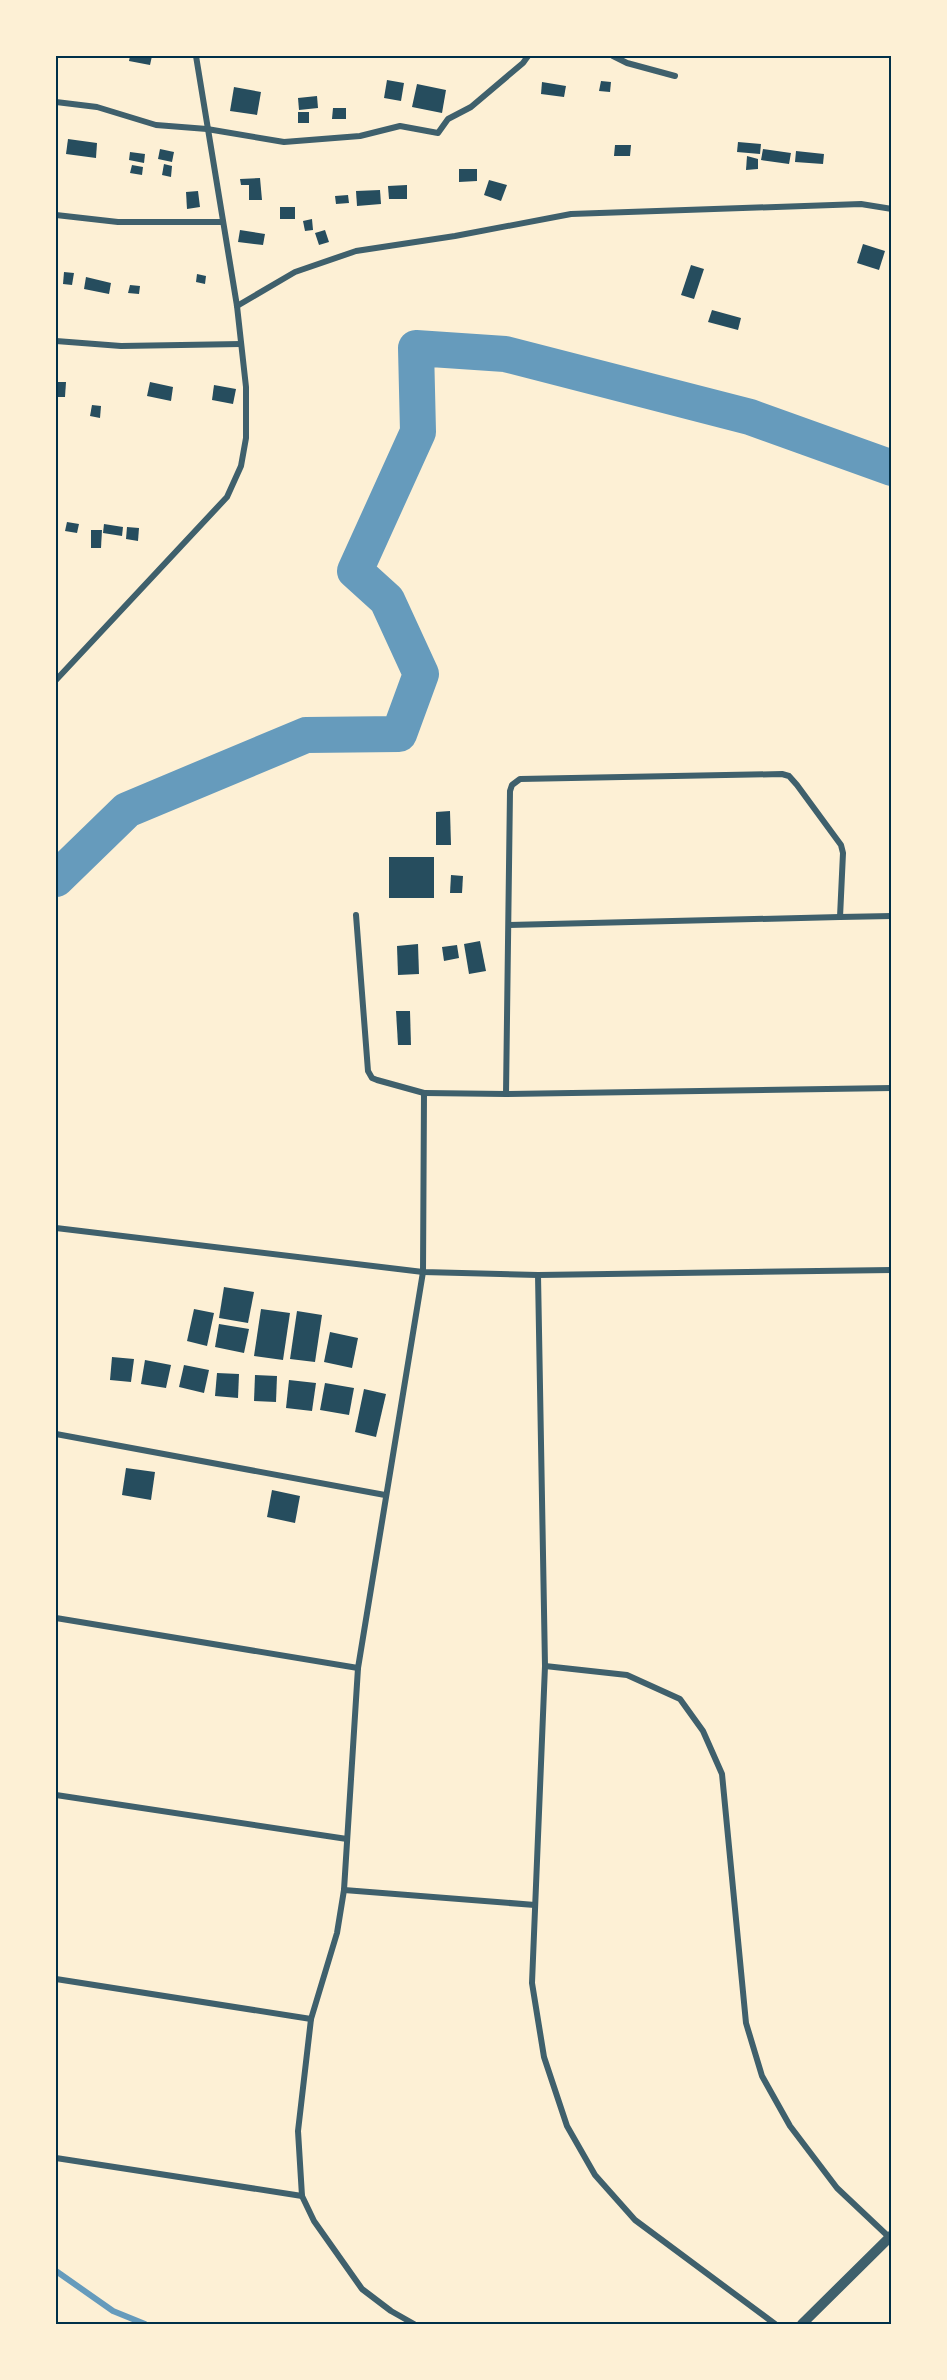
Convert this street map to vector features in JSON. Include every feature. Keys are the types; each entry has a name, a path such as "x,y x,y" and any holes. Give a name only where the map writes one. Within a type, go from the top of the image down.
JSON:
{"street":[{"path":"56,680 227,497 242,466 246,438 246,387 237,306 196,56"},
{"path":"56,102 98,107 156,125 207,129 284,142 360,136 400,126 438,133 448,119 471,107 523,63 528,56"},
{"path":"613,56 627,63 675,76"},
{"path":"237,306 295,272 356,251 455,236 571,214 861,204 891,209"},
{"path":"56,215 118,222 223,222"},
{"path":"56,341 121,346 241,344"},
{"path":"506,1094 510,791 516,781 526,777 782,774 789,776 841,845 843,853 840,916"},
{"path":"356,915 368,1071 377,1080 424,1093 506,1094 891,1088"},
{"path":"509,925 891,916"},
{"path":"414,2325 362,2289 314,2221 302,2196 298,2131 311,2019 337,1934 344,1890 358,1668 423,1272 424,1093"},
{"path":"56,1228 423,1272 538,1275 891,1270"},
{"path":"538,1275 545,1666 532,1983 544,2057 567,2126 595,2175 635,2220 775,2325"},
{"path":"56,1434 385,1495"},
{"path":"56,1618 358,1668"},
{"path":"545,1666 627,1675 680,1699 702,1731 722,1774 746,2023 762,2076 790,2126 837,2188 891,2237 802,2325"},
{"path":"56,1795 347,1839"},
{"path":"344,1890 535,1905"},
{"path":"56,1979 311,2019"},
{"path":"56,2158 302,2196"}],"building":[{"path":"130,56 152,56 150,65 129,61"},
{"path":"387,80 404,83 401,101 384,98"},
{"path":"601,81 611,82 610,92 599,91"},
{"path":"542,82 566,86 564,97 541,94"},
{"path":"417,84 446,90 442,113 412,107"},
{"path":"234,87 261,92 257,115 230,111"},
{"path":"317,96 318,108 299,110 298,98"},
{"path":"333,108 346,108 346,119 332,119"},
{"path":"298,112 309,112 309,123 298,123"},
{"path":"68,139 97,143 96,158 66,154"},
{"path":"738,142 761,144 760,154 737,152"},
{"path":"615,145 631,145 630,156 614,156"},
{"path":"160,149 174,152 172,162 158,159"},
{"path":"763,149 791,153 789,164 761,160"},
{"path":"796,151 824,154 823,164 795,162"},
{"path":"130,152 145,154 144,163 129,160"},
{"path":"747,156 758,159 758,169 746,170"},
{"path":"164,164 172,166 171,177 162,175"},
{"path":"132,165 143,167 142,175 130,173"},
{"path":"459,169 477,169 477,181 459,182"},
{"path":"260,178 262,200 249,200 249,185 241,185 240,179"},
{"path":"489,180 507,185 501,201 484,195"},
{"path":"407,185 407,199 389,199 388,186"},
{"path":"380,190 381,204 357,206 356,191"},
{"path":"198,191 200,207 187,209 186,192"},
{"path":"348,195 349,203 336,204 335,196"},
{"path":"280,207 295,207 295,219 280,219"},
{"path":"312,219 313,230 305,231 303,221"},
{"path":"240,230 265,234 263,245 238,242"},
{"path":"325,230 329,242 319,245 315,233"},
{"path":"863,244 885,251 879,270 857,263"},
{"path":"691,265 704,269 694,299 681,295"},
{"path":"64,272 74,273 72,285 63,284"},
{"path":"197,274 206,276 205,284 196,282"},
{"path":"86,277 111,283 109,294 84,289"},
{"path":"130,285 140,286 139,294 128,293"},
{"path":"712,310 741,318 738,330 708,322"},
{"path":"56,382 66,382 65,397 56,397"},
{"path":"150,382 173,387 171,401 147,396"},
{"path":"214,385 236,389 233,404 212,400"},
{"path":"92,405 101,406 100,418 90,416"},
{"path":"67,522 79,524 77,533 65,531"},
{"path":"104,524 123,527 122,536 103,533"},
{"path":"127,527 139,528 138,541 126,539"},
{"path":"91,530 102,530 101,548 91,548"},
{"path":"450,811 451,845 436,845 436,812"},
{"path":"389,857 434,857 434,898 389,898"},
{"path":"451,875 463,876 462,893 450,893"},
{"path":"480,941 486,971 469,974 464,944"},
{"path":"418,944 419,974 398,975 397,946"},
{"path":"457,945 459,958 444,961 442,947"},
{"path":"396,1011 410,1011 411,1045 398,1045"},
{"path":"224,1287 254,1292 248,1323 219,1318"},
{"path":"194,1309 214,1313 207,1346 187,1341"},
{"path":"261,1309 290,1313 283,1360 254,1356"},
{"path":"297,1311 322,1315 315,1362 290,1359"},
{"path":"219,1324 249,1329 244,1353 215,1347"},
{"path":"330,1332 358,1338 352,1368 324,1362"},
{"path":"112,1357 134,1359 131,1382 110,1380"},
{"path":"145,1360 171,1365 166,1388 141,1384"},
{"path":"184,1365 209,1370 204,1393 179,1387"},
{"path":"217,1373 239,1374 238,1398 215,1396"},
{"path":"255,1375 277,1376 276,1402 254,1401"},
{"path":"289,1380 316,1383 312,1411 286,1408"},
{"path":"325,1383 354,1388 349,1415 320,1410"},
{"path":"364,1389 386,1394 376,1437 355,1432"},
{"path":"126,1468 155,1472 151,1500 122,1495"},
{"path":"272,1490 300,1496 295,1523 267,1517"}],"waterway":[{"path":"56,879 127,810 306,735 399,734 421,674 387,600 355,571 418,432 416,348 505,354 750,417 892,468"},
{"path":"56,858 63,871"},
{"path":"56,2271 113,2311 145,2324"}]}
